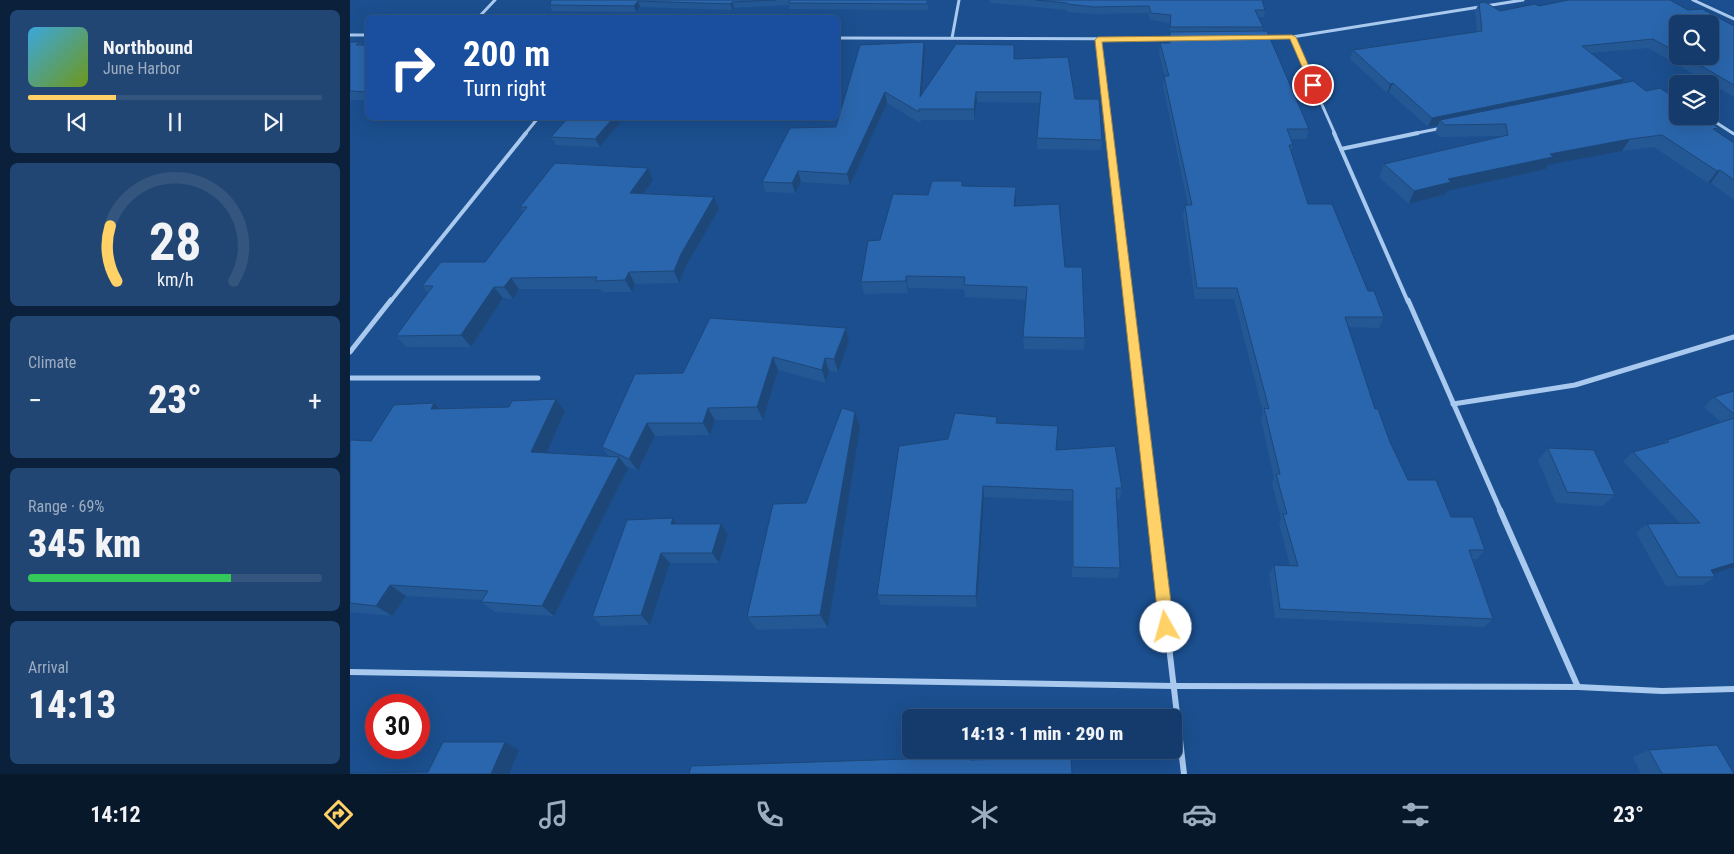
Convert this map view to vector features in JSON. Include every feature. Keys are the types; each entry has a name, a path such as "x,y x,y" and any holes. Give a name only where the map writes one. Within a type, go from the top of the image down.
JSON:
{"street":[{"path":"481,15 494,0"},
{"path":"952,38 959,0"},
{"path":"1254,38 1292,37 1523,0"},
{"path":"1693,0 1734,20"},
{"path":"350,35 365,35"},
{"path":"1292,37 1578,687"},
{"path":"840,38 1098,40 1176,38"},
{"path":"1098,40 1184,774"},
{"path":"1662,93 1669,95"},
{"path":"350,352 536,120"},
{"path":"1719,124 1734,134"},
{"path":"1342,149 1446,127"},
{"path":"1453,404 1575,385 1734,337"},
{"path":"350,378 538,378"},
{"path":"350,672 1173,686 1578,687 1662,691 1734,689"}],"building":[{"path":"551,0 776,0 732,2 731,4 638,1 634,6 550,5"},
{"path":"790,0 927,0 927,4 788,3"},
{"path":"1036,0 1262,0 1265,10 1255,10 1263,27 1170,27 1171,15 1151,13 1149,6 1094,7"},
{"path":"1568,0 1670,0 1688,10 1702,9 1713,15 1669,15 1669,48 1653,39 1582,46 1624,79 1432,118 1393,83 1390,84 1353,50 1482,31 1479,3 1485,2 1500,11 1535,4 1539,6"},
{"path":"1719,18 1734,26 1734,85 1700,65 1719,65"},
{"path":"1267,31 1309,129 1287,129 1293,145 1289,145 1308,204 1332,204 1368,291 1374,291 1384,317 1345,317 1375,409 1378,409 1390,442 1408,480 1436,480 1451,517 1473,517 1485,550 1469,550 1493,619 1280,609 1274,565 1298,566 1283,514 1287,514 1276,474 1280,474 1264,408 1269,409 1237,288 1197,288 1185,205 1192,205 1164,76 1169,76 1160,43 1170,43 1170,32"},
{"path":"350,42 360,42 356,45 365,45 365,92 350,91"},
{"path":"924,42 920,97 956,44 1014,45 1014,59 1068,57 1075,99 1099,99 1102,140 1037,138 1041,92 976,92 974,109 919,109 919,112 885,92 847,174 798,171 792,183 762,182 790,128 836,127 838,120 840,120 840,113 860,45"},
{"path":"1633,81 1646,91 1660,88 1669,94 1669,125 1714,125 1719,128 1713,129 1734,143 1734,180 1662,135 1550,154 1553,157 1448,179 1451,182 1414,191 1384,164 1508,135 1506,124 1445,125 1440,120"},
{"path":"566,120 611,120 595,139 551,137"},
{"path":"555,163 648,168 630,193 714,197 681,254 674,271 629,272 625,280 595,281 597,277 511,278 504,287 494,287 461,335 396,336 433,286 422,286 441,262 485,262 527,207 520,207"},
{"path":"932,181 962,181 962,186 1016,187 1014,206 1059,204 1065,267 1082,267 1085,338 1023,337 1027,287 964,285 965,277 906,276 906,281 861,282 868,241 880,240 893,194 928,195"},
{"path":"710,318 846,328 834,359 825,358 822,370 773,357 757,407 708,408 703,423 647,423 629,459 602,447 635,374 683,373"},
{"path":"1734,391 1734,414 1714,397"},
{"path":"556,399 531,452 619,457 542,606 481,602 488,591 390,585 376,606 350,603 350,440 371,441 394,405 434,403 431,409 509,407 512,401"},
{"path":"842,408 855,412 820,615 747,617 773,504 806,503"},
{"path":"955,413 997,417 996,423 1058,426 1056,450 1115,446 1122,488 1116,488 1120,568 1073,567 1073,490 983,486 976,596 877,595 899,446 948,439"},
{"path":"1734,418 1734,563 1711,570 1715,577 1678,577 1647,524 1700,523 1633,452 1669,442 1667,440"},
{"path":"1548,448 1594,450 1615,495 1567,492"},
{"path":"673,518 671,524 721,524 712,553 661,553 641,615 592,617 627,520"},
{"path":"443,742 505,742 491,774 350,774 428,772"},
{"path":"1717,745 1734,774 1662,774 1649,750"},
{"path":"908,759 1071,759 1072,774 689,774 691,766"}],"route":[{"path":"1166,627 1098,40 1292,37 1313,85"}]}
